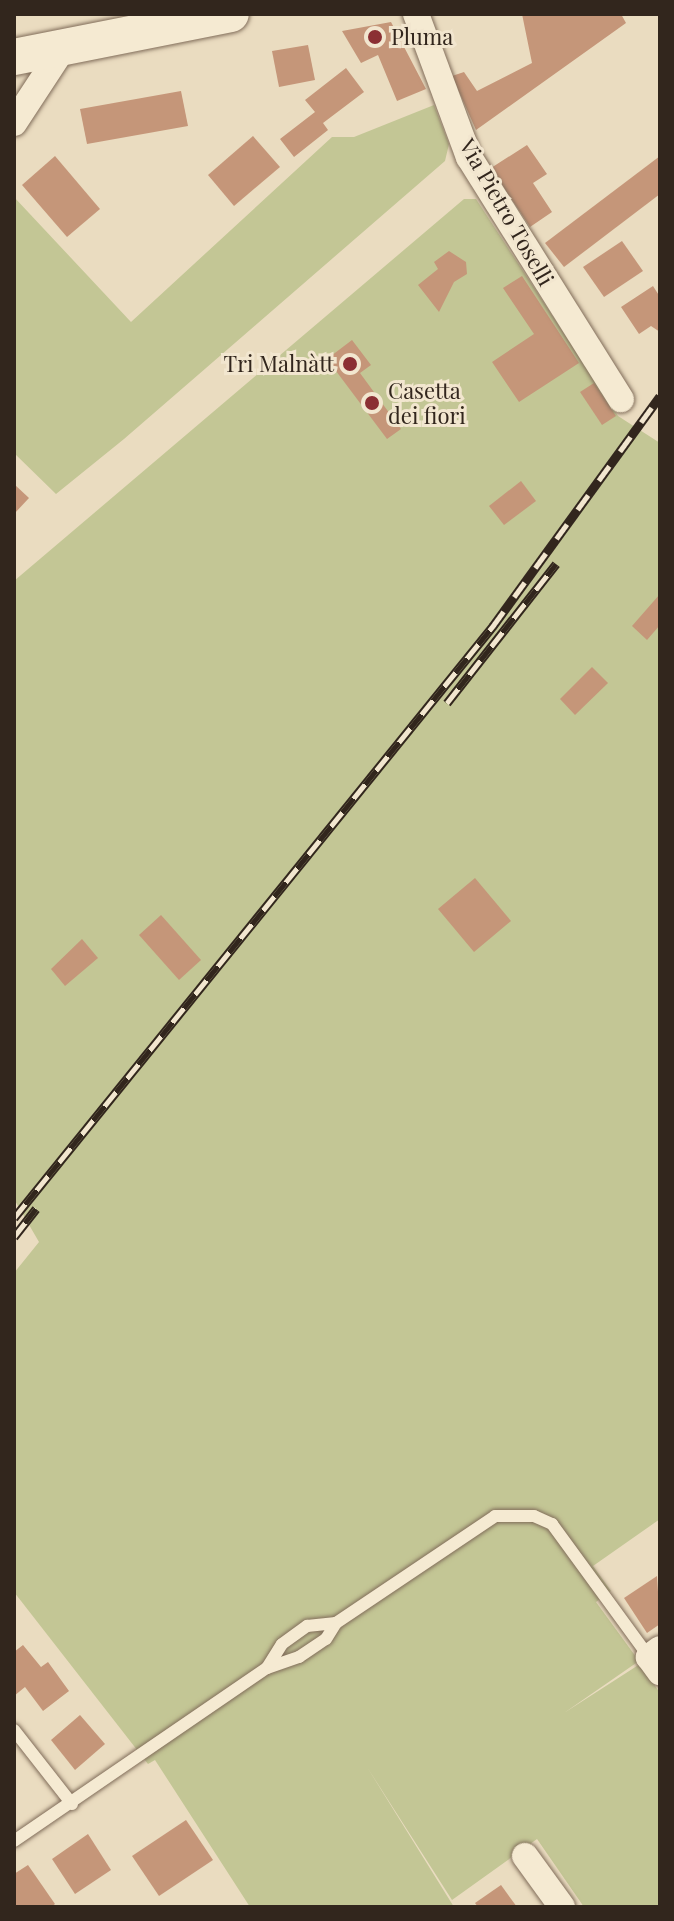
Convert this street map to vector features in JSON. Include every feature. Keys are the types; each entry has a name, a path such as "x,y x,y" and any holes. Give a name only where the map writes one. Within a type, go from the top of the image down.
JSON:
{"main road":[{"path":"14,57 231,14"}],"street":[{"name":"Via Pietro Toselli","path":"416,14 469,157 621,399"},
{"path":"14,123 64,47"},
{"path":"525,1856 562,1907"}],"lane":[{"path":"14,1841 267,1668 299,1657 326,1639 336,1623 495,1516 534,1516 552,1524 656,1659"},
{"path":"267,1668 282,1644 307,1626 336,1623"},
{"path":"14,1730 72,1804"}],"green space":[{"path":"434,105 449,144 445,161 124,439 56,494 14,453 14,197 131,322 332,137 354,137"},
{"path":"464,199 476,199 618,416 660,443 660,1519 593,1566 611,1591 596,1602 639,1661 564,1713 640,1664 660,1693 660,1907 584,1907 537,1839 452,1900 367,1767 454,1907 250,1907 155,1760 148,1764 14,1592 14,1273 39,1242 14,1199 14,581"}],"building":[{"path":"522,14 621,14 626,23 476,130 452,76 464,72 477,91 532,63"},
{"path":"391,22 426,89 397,101 378,55 361,63 342,31"},
{"path":"308,45 315,80 279,87 272,51"},
{"path":"346,68 364,92 323,123 328,130 294,157 280,139 315,112 305,100"},
{"path":"181,91 188,126 87,144 80,109"},
{"path":"253,136 280,167 234,206 208,175"},
{"path":"527,145 547,174 533,183 552,212 530,227 491,168"},
{"path":"55,156 100,209 67,237 22,185"},
{"path":"660,156 660,194 564,267 545,243"},
{"path":"622,241 643,271 604,297 583,267"},
{"path":"449,251 466,262 467,274 454,282 439,312 418,285 438,269 434,262"},
{"path":"522,276 579,363 519,402 492,362 534,334 503,288"},
{"path":"653,286 660,297 660,332 651,326 639,334 621,307"},
{"path":"352,340 371,365 360,373 401,429 387,439 327,359"},
{"path":"594,383 616,416 602,425 580,392"},
{"path":"521,481 536,501 504,525 489,506"},
{"path":"14,484 29,498 14,514"},
{"path":"660,594 660,625 647,640 632,626"},
{"path":"592,667 608,683 575,715 560,699"},
{"path":"475,878 511,921 474,952 438,909"},
{"path":"161,915 201,960 179,980 139,935"},
{"path":"82,939 98,958 65,986 51,969"},
{"path":"657,1576 660,1624 647,1633 624,1598"},
{"path":"23,1645 41,1667 48,1662 69,1691 43,1711 25,1687 14,1696 14,1652"},
{"path":"80,1715 105,1744 75,1770 51,1740"},
{"path":"186,1820 213,1860 159,1896 132,1856"},
{"path":"88,1834 111,1870 75,1894 52,1859"},
{"path":"28,1865 55,1904 51,1907 14,1907 14,1874"},
{"path":"501,1885 517,1907 478,1907 475,1903"}],"railway":[{"path":"14,1218 493,626 660,396"},
{"path":"447,703 556,564"},
{"path":"14,1237 36,1209"}],"place":[{"name":"Pluma","path":"375,37"},
{"name":"Tri Malnàtt","path":"350,364"},
{"name":"Casetta dei fiori","path":"372,403"}]}
